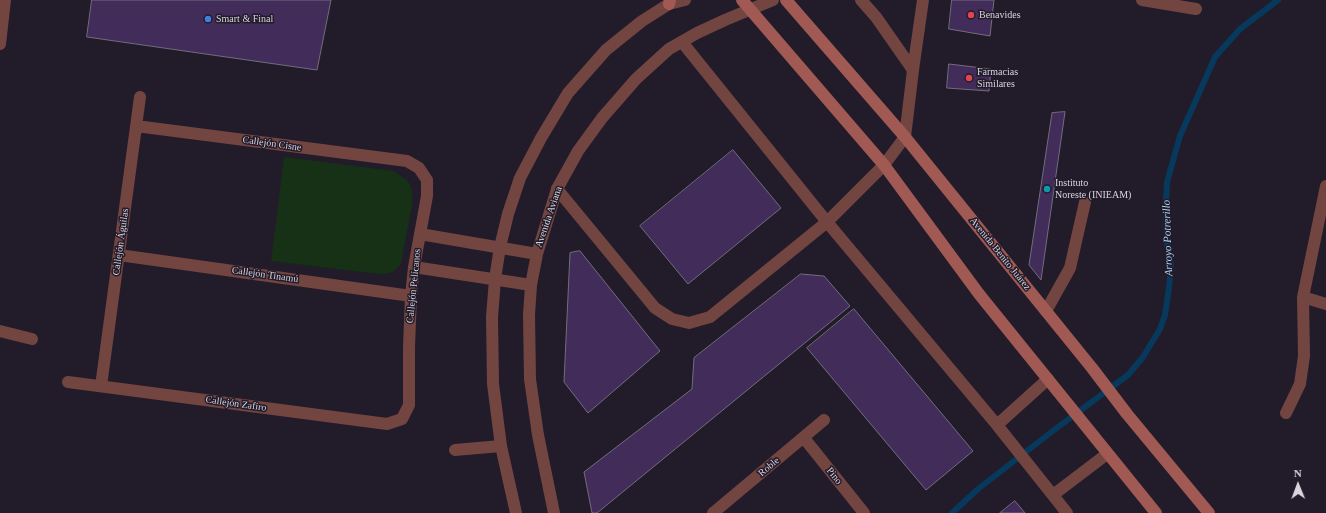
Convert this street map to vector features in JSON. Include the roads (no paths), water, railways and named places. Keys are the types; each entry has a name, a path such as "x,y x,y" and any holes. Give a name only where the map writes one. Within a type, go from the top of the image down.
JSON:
{"street":[{"path":"0,44 5,0"},
{"path":"516,513 501,446 493,384 492,318 495,279 500,247 508,214 520,178 541,138 568,93 606,50 642,21 669,2 685,0"},
{"path":"742,0 884,166 979,294 1156,513"},
{"name":"Avenida Aviana","path":"554,513 538,435 530,379 529,315 531,284 537,254 557,189 578,151 602,118 636,79 669,49 697,33 773,0"},
{"name":"Avenida Benito Juárez","path":"786,0 905,137 1046,310 1127,414 1209,513"},
{"path":"861,0 876,17 913,70"},
{"path":"557,189 655,308 672,319 689,323 710,317 827,222 884,166 905,137 923,0"},
{"path":"1142,0 1196,9"},
{"path":"682,42 827,222 997,425 1067,513"},
{"name":"Callejón Águilas","path":"102,386 140,98"},
{"name":"Callejón Cisne","path":"136,126 407,161"},
{"name":"Callejón Pelícanos","path":"402,419 409,405 411,296 414,267 427,196 427,180 419,168 407,161"},
{"path":"1286,413 1300,384 1304,356 1303,297 1326,186"},
{"path":"1046,310 1070,268 1085,202"},
{"path":"420,234 537,254"},
{"name":"Callejón Tinamú","path":"119,255 411,296"},
{"path":"414,267 531,284"},
{"path":"1303,297 1326,304"},
{"path":"0,331 32,339"},
{"path":"997,425 1048,379"},
{"name":"Callejón Zafiro","path":"68,382 387,424 402,419"},
{"name":"Roble","path":"714,513 824,420"},
{"name":"Pino","path":"804,438 864,513"},
{"path":"456,450 501,446"},
{"path":"1053,495 1107,454"}],"waterway":[{"name":"Arroyo Potrerillo","path":"952,513 978,489 1128,375 1143,357 1160,329 1165,315 1171,264 1167,243 1167,182 1180,136 1215,57 1240,29 1278,0"}],"place":[{"name":"Benavides","path":"971,15"},
{"name":"Smart & Final","path":"208,19"},
{"name":"Farmacias Similares","path":"969,78"},
{"name":"Instituto Noreste (INIEAM)","path":"1047,189"}]}
